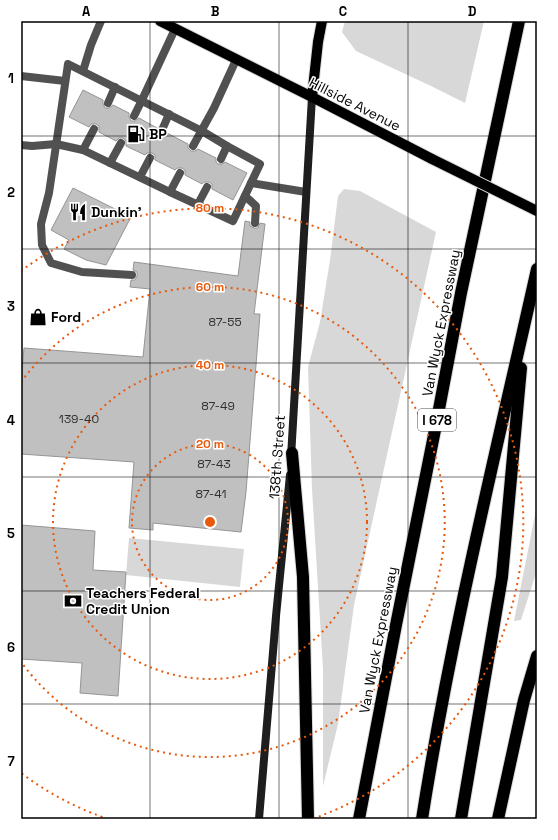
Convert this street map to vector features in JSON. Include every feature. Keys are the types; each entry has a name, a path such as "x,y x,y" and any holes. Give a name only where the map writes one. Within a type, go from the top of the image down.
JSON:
{"highway":[{"name":"Van Wyck Expressway","path":"359,819 461,293 519,21"},
{"path":"422,819 444,693 490,475 537,269"},
{"path":"461,819 502,576 525,321"},
{"path":"292,452 303,577 308,819"},
{"path":"498,819 524,700 537,656"}],"main road":[{"name":"Hillside Avenue","path":"160,21 537,211"},
{"path":"312,97 318,42 322,21"},
{"name":"138th Street","path":"259,819 276,616 292,452 312,97"}],"lane":[{"path":"83,71 91,45 101,21"},
{"path":"134,116 175,28"},
{"path":"193,146 202,131 236,60"},
{"path":"21,145 32,146 56,144 83,150 233,221 260,164 202,131 68,64 65,81 56,144 49,193 41,224 42,245 51,263 82,272 132,275"},
{"path":"21,76 65,81"},
{"path":"108,103 115,87"},
{"path":"162,130 169,114"},
{"path":"83,150 94,130"},
{"path":"110,163 121,143"},
{"path":"221,159 227,146"},
{"path":"140,177 150,158"},
{"path":"170,192 180,173"},
{"path":"251,182 306,192"},
{"path":"198,204 207,187"},
{"path":"245,196 256,206 255,222"}],"shaded area":[{"path":"345,21 484,21 465,103 356,51 342,32"},
{"path":"344,189 360,191 436,232 354,605 338,724 323,786 323,669 312,489 308,367 320,322 338,196"},
{"path":"537,505 537,570 521,620 514,621"},
{"path":"129,538 244,549 240,587 126,575"}],"building":[{"path":"83,90 103,100 105,108 109,108 113,105 129,113 131,121 135,121 139,118 157,128 159,135 167,133 188,144 188,148 191,151 198,149 216,158 216,162 218,164 225,162 247,173 233,200 212,189 212,184 209,182 204,182 202,184 185,175 185,170 182,168 177,168 175,170 155,160 155,155 152,153 147,153 145,155 126,146 126,141 123,138 119,138 116,141 99,132 99,126 96,124 91,124 89,127 69,117"},
{"path":"73,188 131,217 106,265 86,260 64,249 69,240 51,230"},
{"path":"245,221 250,222 250,226 254,228 258,228 260,223 265,224 254,314 260,314 246,492 241,532 153,523 153,530 129,528 134,462 21,454 21,384 24,348 143,357 150,289 130,287 131,280 135,280 137,276 137,272 133,270 134,262 238,276"},
{"name":"Teachers Federal Credit Union","path":"21,525 95,531 93,570 126,572 118,696 80,693 82,663 21,659"}],"place":[{"name":"BP","path":"136,134"},
{"name":"Dunkin'","path":"78,212"},
{"name":"Ford","path":"38,317"},
{"name":"Teachers Federal Credit Union","path":"73,601"}]}
